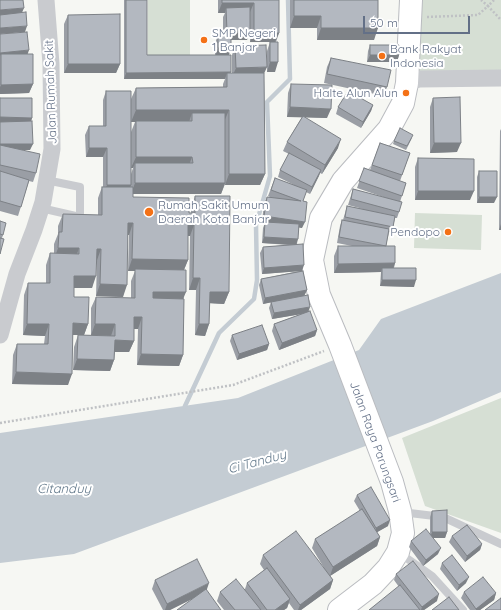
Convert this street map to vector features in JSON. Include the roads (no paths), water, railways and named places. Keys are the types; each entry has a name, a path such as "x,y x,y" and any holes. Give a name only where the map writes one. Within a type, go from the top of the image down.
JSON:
{"highway":[{"name":"Jalan Raya Parungsari","path":"339,610 373,584 388,568 398,552 403,533 400,511 392,482 340,345 319,295 312,260 321,218 343,181 389,129 403,103 411,79 410,9"}],"street":[{"name":"Jalan Rumah Sakit","path":"0,335 17,274 34,230 40,209 52,149 52,64 46,0"},
{"path":"411,79 501,78"}],"lane":[{"path":"40,209 80,217 80,187 46,180"},
{"path":"400,511 443,517 501,544"},
{"path":"398,552 432,576 463,610"}],"water":[{"name":"Citanduy","path":"501,273 501,392 433,421 74,554 0,563 0,433 238,398 359,350 381,319"}],"waterway":[{"path":"185,406 219,333 254,299 257,280 256,225 270,176 267,102 290,79 288,0"}],"place":[{"name":"SMP Negeri 1 Banjar","path":"204,40"},
{"name":"Bank Rakyat Indonesia","path":"382,56"},
{"name":"Halte Alun Alun","path":"406,93"},
{"name":"Rumah Sakit Umum Daerah Kota Banjar","path":"149,212"},
{"name":"Pendopo","path":"448,232"}],"water label":[{"name":"Ci Tanduy","path":"257,462"}]}
